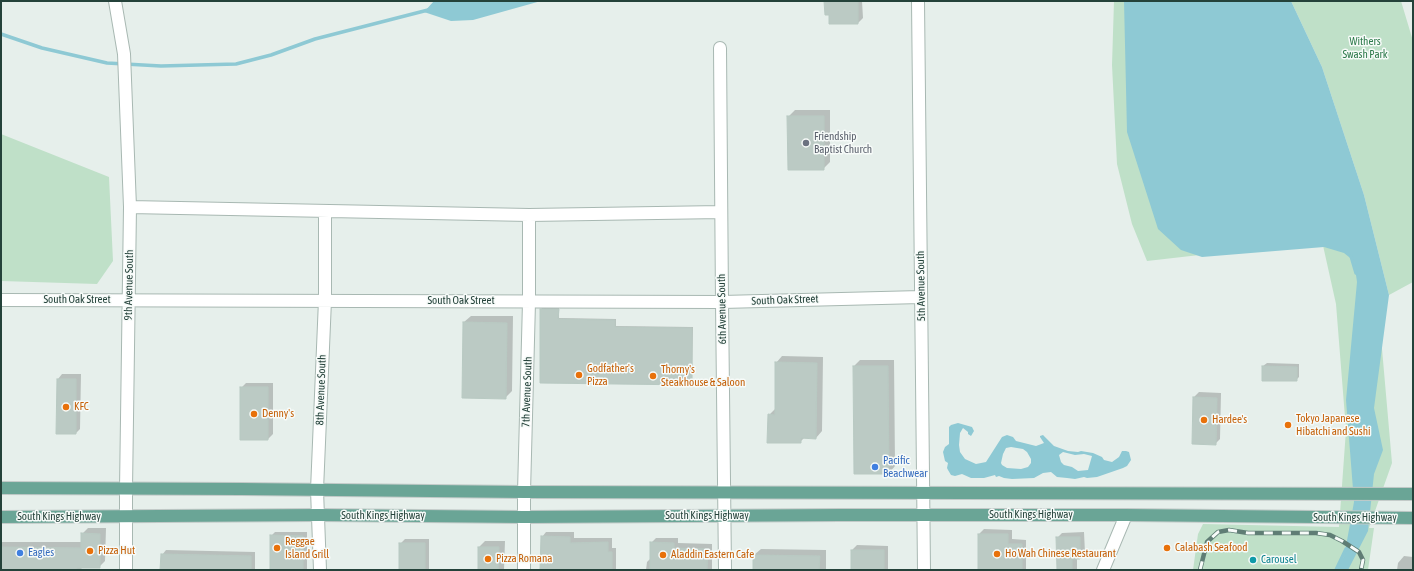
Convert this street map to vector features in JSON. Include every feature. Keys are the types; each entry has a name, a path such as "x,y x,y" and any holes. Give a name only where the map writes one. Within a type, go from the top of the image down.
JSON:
{"main road":[{"name":"South Kings Highway","path":"1,488 724,493 1413,494"},
{"name":"South Kings Highway","path":"1,517 1126,515 1413,518"}],"street":[{"name":"9th Avenue South","path":"115,1 124,54 130,207 126,570"},
{"name":"5th Avenue South","path":"918,1 924,570"},
{"name":"6th Avenue South","path":"720,48 725,570"},
{"path":"130,207 529,214 721,212"},
{"name":"8th Avenue South","path":"320,570 318,490 325,300 325,211"},
{"name":"7th Avenue South","path":"524,570 524,492 529,302 529,214"},
{"name":"South Oak Street","path":"1,300 722,302 921,297"},
{"path":"1103,570 1126,515"}],"green space":[{"path":"1114,1 1277,1 1380,326 1392,463 1369,528 1374,528 1368,570 1193,570 1198,534 1203,524 1339,527 1346,430 1336,304 1322,241 1147,261 1132,224 1117,164 1112,65"},
{"name":"Withers Swash Park","path":"1291,1 1401,1 1413,41 1413,282 1389,295 1364,195 1322,67"},
{"path":"1,134 109,177 113,261 97,284 1,281"}],"water":[{"path":"434,1 541,1 473,20 451,21 424,12"},
{"path":"1124,1 1291,1 1322,67 1364,195 1389,295 1374,408 1383,450 1374,474 1368,531 1348,570 1335,570 1344,557 1354,502 1346,400 1357,282 1354,261 1344,253 1324,247 1202,257 1181,250 1158,229 1127,132"},
{"path":"958,423 972,427 974,431 971,436 963,428 960,433 959,445 960,452 965,459 976,464 986,462 1002,437 1007,435 1013,437 1016,441 1036,446 1044,443 1040,437 1043,435 1054,446 1068,451 1093,453 1102,457 1104,460 1112,462 1119,457 1122,451 1126,451 1129,452 1131,460 1127,466 1123,468 1097,477 1087,478 1084,477 1075,479 1057,477 1051,472 1043,473 1034,478 1012,479 999,476 996,477 995,475 984,478 971,478 962,474 955,476 951,475 947,468 948,463 945,461 943,452 945,447 949,444 949,427","holes":["1011,447 1023,449 1027,452 1031,459 1031,463 1028,467 1021,469 1007,468 1002,465 1003,454 1006,448","1063,452 1075,455 1084,454 1092,456 1088,470 1078,471 1072,467 1064,465 1061,462 1059,455"]}],"building":[{"path":"824,1 858,1 858,24 829,24 829,15 825,15"},
{"name":"Friendship Baptist Church","path":"787,116 824,116 824,170 788,170"},
{"path":"540,309 559,309 558,319 615,320 615,327 692,328 692,385 540,383"},
{"path":"463,322 507,323 506,399 462,398"},
{"path":"775,362 817,363 816,439 801,438 801,443 767,443 768,414 775,415"},
{"path":"853,366 888,366 889,474 854,474"},
{"path":"1262,366 1297,367 1297,381 1262,381"},
{"name":"KFC","path":"57,379 76,379 76,434 56,434"},
{"name":"Denny's","path":"240,387 268,387 268,440 240,440"},
{"path":"1193,397 1217,398 1216,445 1192,444"},
{"path":"81,533 100,534 100,568 77,568 77,570 1,570 1,547 81,548"},
{"path":"978,534 1008,534 1008,544 1022,544 1022,570 978,570"},
{"path":"270,535 303,536 303,570 270,570"},
{"path":"541,536 570,537 570,543 608,542 608,552 612,552 612,570 540,570"},
{"path":"1056,537 1080,537 1080,559 1072,559 1072,570 1057,570"},
{"path":"650,542 674,543 674,548 708,549 707,570 650,570"},
{"path":"399,543 425,543 425,570 399,570"},
{"name":"Pizza Romana","path":"478,547 499,547 498,570 478,570"},
{"path":"851,550 884,550 884,570 851,570"},
{"path":"161,554 251,556 251,570 160,570"},
{"path":"753,555 820,556 819,570 753,570"}],"waterway":[{"path":"1,34 42,48 107,63 161,66 236,64 271,55 315,39 428,10"},
{"path":"1351,256 1356,273"},
{"path":"1336,570 1346,549"}],"railway":[{"path":"1200,570 1207,542 1218,532 1229,530 1248,533 1316,533 1330,535 1359,552 1363,560 1361,570"}],"place":[{"name":"Friendship Baptist Church","path":"806,143"},
{"name":"Godfather's Pizza","path":"579,375"},
{"name":"Thorny's Steakhouse & Saloon","path":"653,376"},
{"name":"KFC","path":"66,407"},
{"name":"Denny's","path":"254,414"},
{"name":"Hardee's","path":"1204,420"},
{"name":"Tokyo Japanese Hibatchi and Sushi","path":"1288,425"},
{"name":"Pacific Beachwear","path":"875,467"},
{"name":"Reggae Island Grill","path":"277,548"},
{"name":"Calabash Seafood","path":"1167,548"},
{"name":"Pizza Hut","path":"90,551"},
{"name":"Eagles","path":"20,553"},
{"name":"Ho Wah Chinese Restaurant","path":"997,554"},
{"name":"Aladdin Eastern Cafe","path":"663,555"},
{"name":"Pizza Romana","path":"488,559"},
{"name":"Carousel","path":"1253,560"}]}
